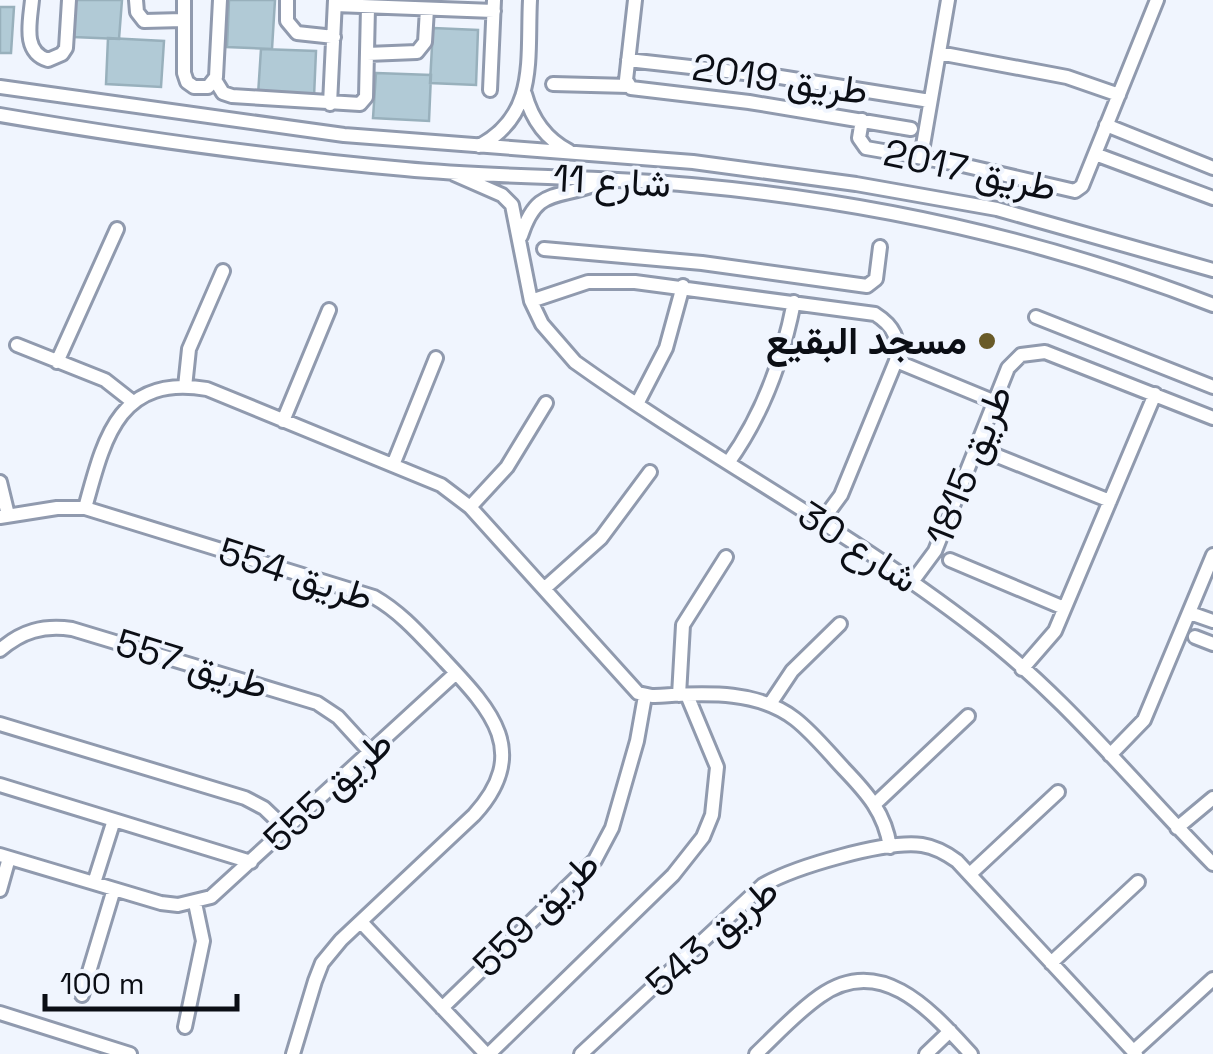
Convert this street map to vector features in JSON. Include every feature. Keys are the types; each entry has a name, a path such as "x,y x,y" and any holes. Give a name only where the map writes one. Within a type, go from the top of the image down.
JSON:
{"street":[{"path":"32,0 30,46 34,53 48,60 66,48 69,0"},
{"path":"136,0 136,12 144,20 183,20"},
{"path":"184,0 187,82 204,88 215,80"},
{"path":"220,0 215,80 219,89 227,95 330,104 357,105 365,100 368,6"},
{"path":"287,0 287,21 297,33 334,37"},
{"path":"530,0 525,94 543,132 571,152"},
{"path":"628,81 636,0"},
{"path":"921,157 948,0"},
{"name":"طريق 2017","path":"862,120 859,138 866,148 1071,192 1082,186 1157,0"},
{"path":"330,104 335,3 427,9 494,6 490,90"},
{"path":"367,54 410,55 421,50 427,9"},
{"path":"939,52 1050,72 1119,94"},
{"name":"طريق 2019","path":"628,60 780,77 930,101"},
{"name":"طريق 2017","path":"553,84 628,81 911,129"},
{"name":"شارع 11","path":"0,87 288,128 775,173 979,206 1066,226 1213,270"},
{"path":"480,146 504,129 525,94"},
{"name":"شارع 11","path":"0,115 199,146 452,173 690,185 768,194 918,220 1058,252 1213,304"},
{"path":"1106,125 1210,166 1213,149"},
{"path":"1143,169 1152,144"},
{"path":"1094,154 1213,198"},
{"name":"شارع 30","path":"452,173 508,199 515,212 531,301 549,334 574,362 912,582 978,630 1110,755 1213,864"},
{"path":"520,238 538,202 603,181"},
{"path":"57,362 117,230"},
{"path":"544,248 866,286 874,283 880,247"},
{"path":"635,282 636,256"},
{"path":"185,386 188,349 223,271"},
{"path":"531,301 588,282 635,282 828,306 875,314 887,322 895,333 896,361 840,495 821,522"},
{"path":"828,306 834,282"},
{"path":"637,404 666,348 682,286"},
{"path":"728,463 758,412 782,351 794,302"},
{"path":"283,421 328,310"},
{"path":"1036,317 1208,385 1194,409"},
{"path":"1086,366 1098,342"},
{"path":"16,346 116,386 132,402"},
{"name":"طريق 1815","path":"912,582 934,551 1008,368 1021,356 1045,352 1213,418"},
{"path":"393,465 436,358"},
{"path":"896,361 994,401"},
{"path":"84,508 101,448 119,416 132,402 153,392 185,386 207,389 441,485 470,507 634,689 645,696 742,696 770,704 798,721 875,804 888,832 890,848"},
{"path":"1022,669 1050,638 1155,394"},
{"path":"470,507 508,467 546,403"},
{"path":"975,448 1110,501"},
{"path":"544,588 602,538 650,472"},
{"path":"0,482 4,516"},
{"name":"طريق 554","path":"4,516 84,508 374,597 402,616 456,673 480,699 497,727 502,744 492,794 322,963 292,1054"},
{"path":"1110,755 1144,720 1213,555"},
{"path":"361,922 487,1054 673,875 702,838 714,803 716,768 683,695 683,626 726,557"},
{"path":"950,560 1064,608"},
{"path":"1190,614 1213,621"},
{"path":"770,704 792,671 840,624"},
{"name":"طريق 557","path":"0,650 40,628 72,628 317,703 338,717 370,752"},
{"path":"1195,637 1213,644"},
{"name":"طريق 555","path":"196,904 225,888 456,673"},
{"name":"طريق 559","path":"442,1008 596,860 612,828 637,742 645,696"},
{"path":"875,804 968,716"},
{"path":"0,724 245,798 264,808 286,830"},
{"path":"0,785 251,862"},
{"path":"970,874 1058,792"},
{"path":"1178,828 1213,798"},
{"path":"94,883 114,820"},
{"name":"طريق 543","path":"581,1054 763,885 799,868 908,844 942,851 970,874 1135,1053 1213,979"},
{"path":"0,890 4,856 161,903 196,904 203,941 184,1027"},
{"path":"1051,963 1138,882"},
{"path":"82,995 114,889"},
{"path":"756,1054 824,992 861,981 900,988 971,1054"},
{"path":"0,1013 130,1054"},
{"path":"926,1054 950,1031"}],"building":[{"path":"76,0 122,0 119,39 74,37"},
{"path":"229,0 275,0 272,49 227,47"},
{"path":"0,7 14,7 11,53 0,53"},
{"path":"433,28 478,30 476,85 430,83"},
{"path":"108,38 164,41 161,87 106,84"},
{"path":"261,49 316,51 314,97 258,95"},
{"path":"376,73 431,75 429,121 373,118"}],"place":[{"name":"مسجد البقيع","path":"987,341"}]}
